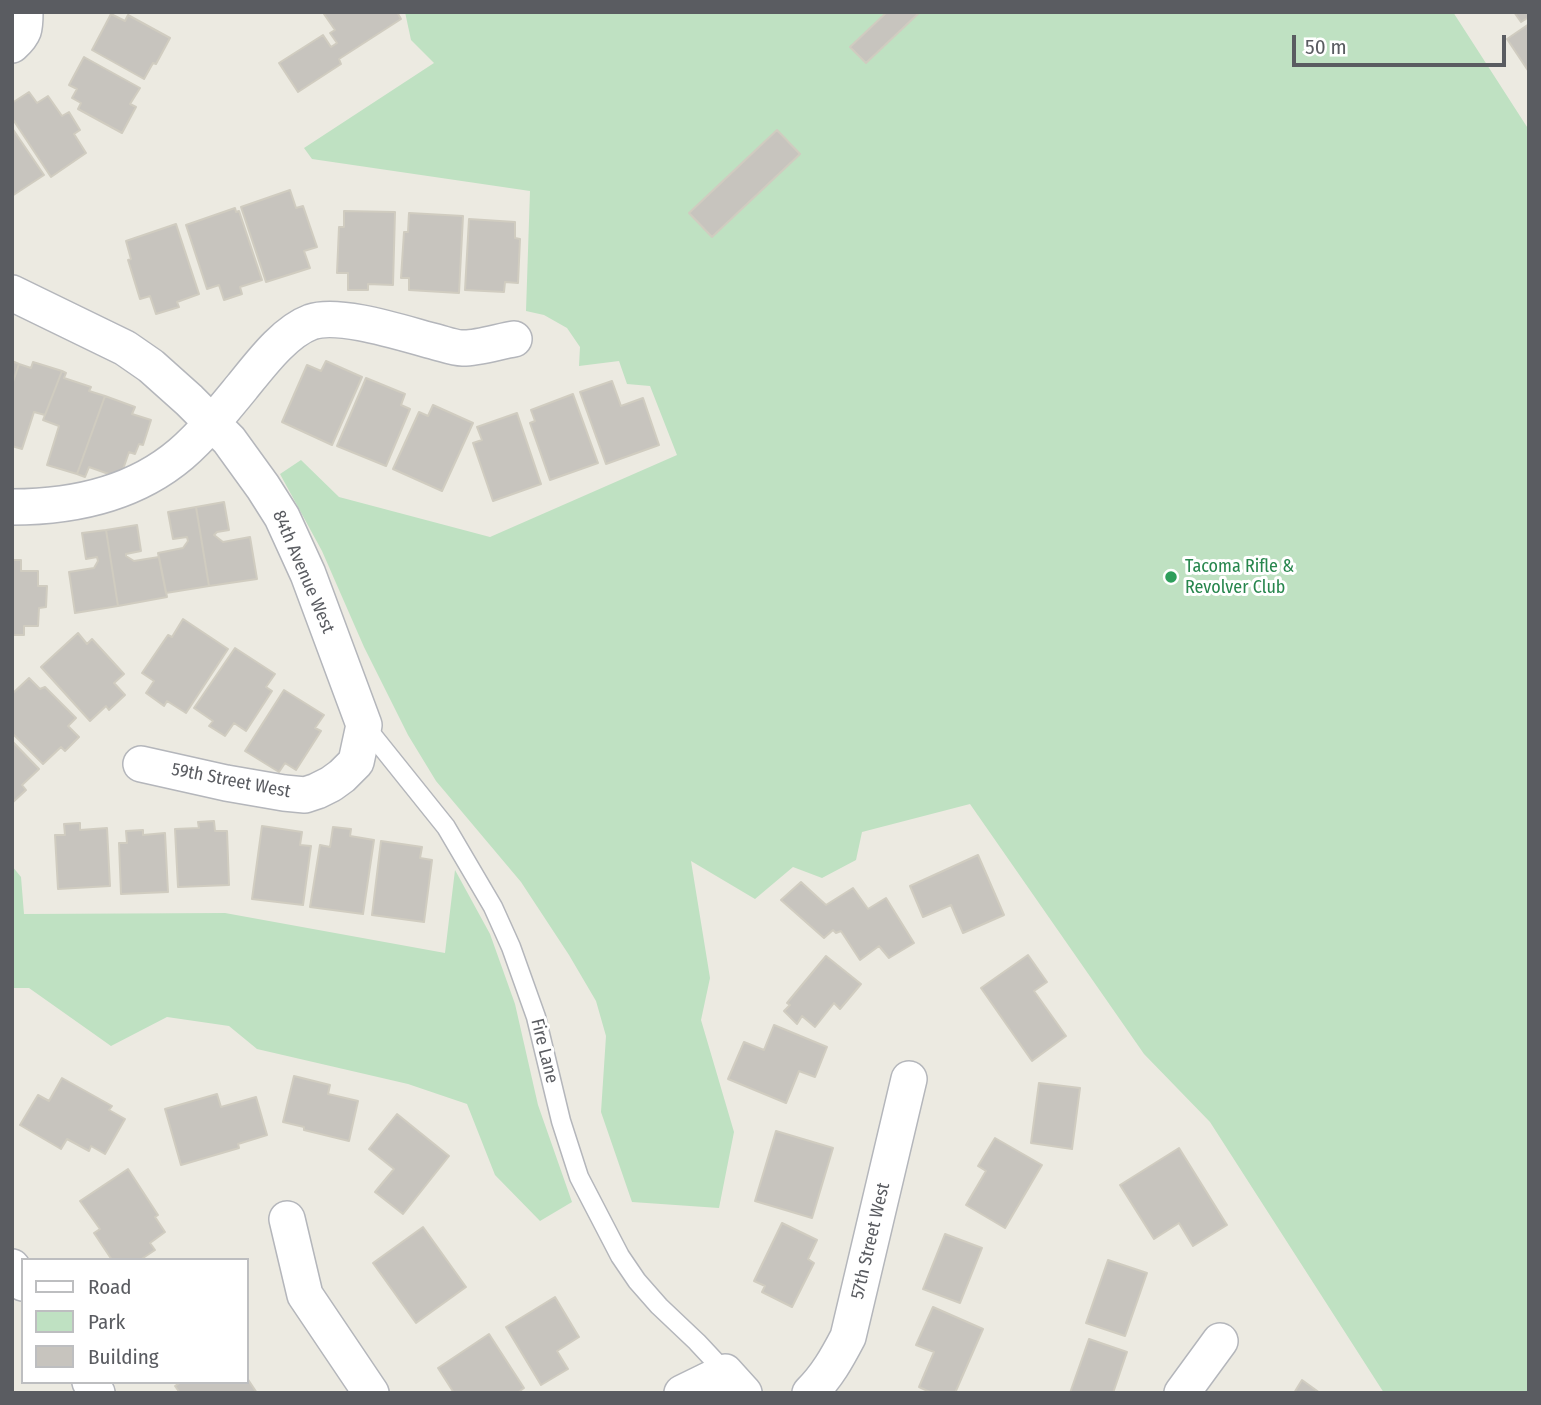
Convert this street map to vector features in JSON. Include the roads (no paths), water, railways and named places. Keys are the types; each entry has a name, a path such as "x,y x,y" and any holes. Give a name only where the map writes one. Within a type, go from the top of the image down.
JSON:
{"street":[{"name":"84th Avenue West","path":"12,293 125,348 151,366 229,440 282,517 307,574 364,725"},
{"path":"12,507 43,507 86,500 143,479 180,454 212,423 261,363 294,332 311,322 334,318 462,348 514,339"},
{"name":"59th Street West","path":"141,764 226,783 305,795 331,784 356,762 364,725"},
{"name":"57th Street West","path":"810,1393 832,1367 848,1337 909,1079"},
{"path":"287,1219 305,1295 371,1393"},
{"path":"1182,1393 1220,1341"},
{"path":"682,1393 734,1382"}],"lane":[{"name":"Fire Lane","path":"364,725 446,827 493,907 511,947 536,1017 561,1121 579,1177 620,1256 637,1281 734,1382"}],"place":[{"name":"Tacoma Rifle & Revolver Club","path":"1171,577"}]}
